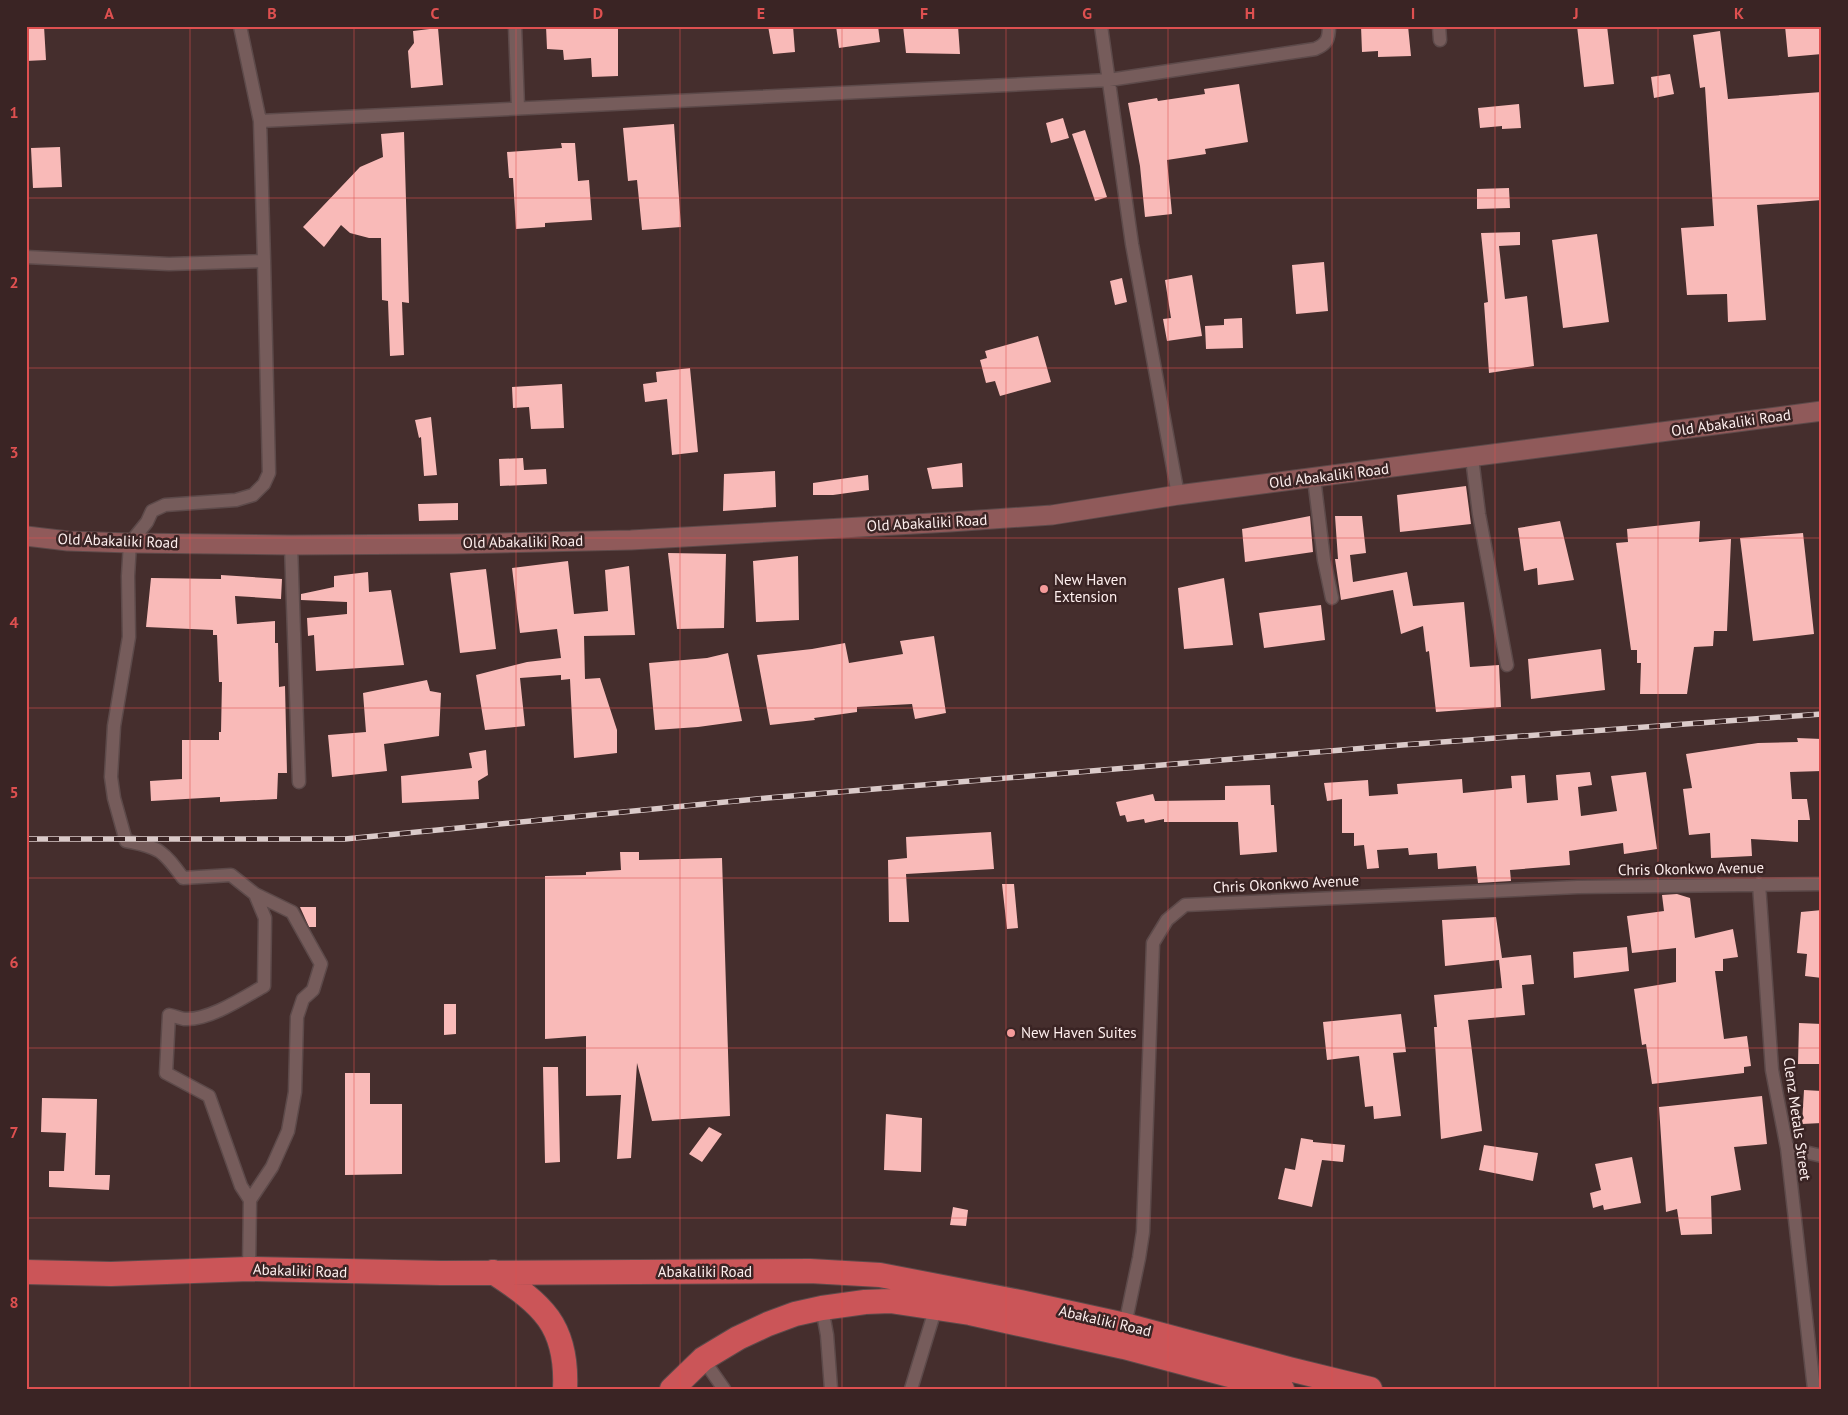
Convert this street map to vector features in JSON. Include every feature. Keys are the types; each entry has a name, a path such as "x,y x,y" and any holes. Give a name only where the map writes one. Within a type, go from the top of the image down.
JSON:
{"highway":[{"name":"Abakaliki Road","path":"26,1272 111,1274 249,1269 367,1272 810,1271 880,1275 1020,1302 1125,1325 1370,1389"},
{"path":"493,1272 523,1292 549,1318 556,1331 562,1353 566,1379 565,1389"},
{"name":"Abakaliki Road","path":"672,1389 703,1359 738,1338 768,1324 795,1314 822,1308 865,1302 890,1301 970,1313 1124,1347 1282,1389"}],"main road":[{"name":"Old Abakaliki Road","path":"26,536 68,541 291,546 631,540 941,523 1052,515 1178,496 1822,411"}],"street":[{"path":"240,26 260,121 269,473 264,484 253,495 236,500 165,505 152,511 147,522 130,543 128,576 129,637 114,726 111,777 114,798 126,841 145,844 165,854 183,878 231,875 254,894 292,912 321,964 313,990 303,999 297,1017 294,1092 288,1131 272,1167 250,1200 249,1269"},
{"path":"515,26 518,108"},
{"path":"1101,26 1132,244 1178,496"},
{"path":"260,121 1110,80 1315,49 1325,45 1329,36 1329,26"},
{"path":"1439,26 1440,40"},
{"path":"26,257 168,264 264,261"},
{"path":"1472,458 1479,514 1507,665"},
{"path":"1314,478 1324,560 1332,598"},
{"path":"291,546 299,782"},
{"name":"Clenz Metals Street","path":"1759,884 1772,1070 1787,1148 1814,1389"},
{"name":"Chris Okonkwo Avenue","path":"1125,1325 1143,1232 1153,943 1167,920 1185,905 1578,887 1822,884"},
{"path":"250,1200 240,1186 209,1096 166,1073 168,1015 185,1019 199,1018 240,1000 264,986 265,918 254,894"},
{"path":"1787,1148 1822,1156"},
{"path":"910,1389 936,1307"},
{"path":"822,1308 827,1335 831,1389"},
{"path":"703,1359 724,1389"}],"building":[{"path":"26,26 44,26 46,60 26,61"},
{"path":"546,26 618,26 618,76 592,77 591,58 564,60 563,50 547,49"},
{"path":"768,26 793,26 795,52 773,54"},
{"path":"836,26 878,26 880,42 839,48"},
{"path":"903,26 958,26 960,54 906,53"},
{"path":"1361,26 1408,26 1411,56 1378,57 1378,51 1362,52"},
{"path":"1577,26 1607,26 1614,84 1584,87"},
{"path":"1785,26 1822,26 1822,54 1788,57"},
{"path":"438,28 443,85 411,88 408,51 414,43 413,31"},
{"path":"1720,31 1728,99 1822,92 1822,200 1757,205 1766,320 1728,322 1727,294 1687,295 1681,228 1714,226 1705,87 1700,88 1693,35"},
{"path":"1670,74 1674,94 1654,98 1651,77"},
{"path":"1239,84 1248,142 1205,149 1206,154 1167,160 1172,214 1145,217 1140,166 1128,103 1157,98 1158,101 1205,94 1204,89"},
{"path":"1519,104 1521,128 1502,129 1502,126 1480,128 1478,108"},
{"path":"1063,118 1069,138 1051,143 1046,123"},
{"path":"674,124 681,227 642,230 637,180 628,181 623,128"},
{"path":"1085,130 1107,197 1095,201 1072,134"},
{"path":"404,132 409,303 402,302 404,355 390,356 388,301 382,300 381,238 369,238 350,233 341,225 324,247 303,227 360,167 383,157 381,134"},
{"path":"561,143 575,143 578,181 589,180 592,220 545,223 545,227 516,229 513,178 509,178 507,152 562,148"},
{"path":"60,147 62,187 33,188 31,148"},
{"path":"1509,188 1510,208 1477,209 1477,189"},
{"path":"1520,232 1520,245 1499,246 1505,299 1527,296 1534,366 1489,373 1484,303 1488,302 1481,233"},
{"path":"1597,234 1609,322 1563,328 1552,240"},
{"path":"1324,262 1328,311 1296,314 1292,265"},
{"path":"1192,275 1202,336 1167,341 1163,319 1171,318 1165,280"},
{"path":"1122,278 1127,302 1115,305 1110,281"},
{"path":"1242,318 1243,348 1206,349 1205,326 1224,325 1224,319"},
{"path":"1038,336 1051,382 1000,396 995,381 986,383 980,360 987,358 985,351"},
{"path":"690,368 698,452 672,455 667,399 645,402 643,384 657,382 656,372"},
{"path":"562,384 564,428 531,429 529,407 513,408 512,387"},
{"path":"431,417 437,475 424,476 421,437 419,438 415,420"},
{"path":"523,458 524,470 546,469 547,484 500,486 499,459"},
{"path":"962,463 963,487 932,489 927,468"},
{"path":"775,471 776,507 723,511 724,474"},
{"path":"868,475 869,490 833,495 813,495 813,483"},
{"path":"1466,486 1471,524 1400,532 1397,495"},
{"path":"458,503 458,520 419,521 418,504"},
{"path":"1310,516 1313,552 1245,562 1242,529"},
{"path":"1335,516 1362,516 1366,553 1350,555 1353,582 1407,572 1413,606 1464,602 1470,667 1499,665 1501,707 1436,712 1429,651 1426,652 1423,626 1401,634 1393,590 1341,600 1335,559 1338,559"},
{"path":"1560,521 1574,580 1538,585 1537,568 1524,571 1518,528"},
{"path":"1700,521 1699,542 1731,539 1727,631 1714,631 1713,646 1694,647 1687,694 1640,694 1641,663 1637,663 1637,650 1631,650 1616,543 1628,542 1627,529"},
{"path":"1803,533 1814,634 1753,641 1740,538"},
{"path":"668,553 726,554 724,628 677,629"},
{"path":"798,556 799,620 756,622 753,561"},
{"path":"568,561 574,614 608,611 605,570 629,566 635,635 584,636 585,679 600,678 617,730 617,753 574,758 570,679 561,680 561,675 520,678 525,726 485,730 476,675 527,662 561,658 557,629 520,633 512,568"},
{"path":"486,569 496,649 460,653 450,573"},
{"path":"368,572 369,592 391,590 404,665 316,671 314,635 308,636 307,618 347,614 347,602 301,600 301,594 334,587 334,576"},
{"path":"221,575 282,579 281,599 235,596 237,624 275,621 275,643 278,643 279,687 285,686 287,773 278,773 277,799 220,802 220,797 151,801 150,781 182,779 182,740 219,740 219,732 221,732 222,682 219,682 217,635 213,635 213,630 146,627 151,578 221,579"},
{"path":"1224,578 1233,645 1184,649 1178,588"},
{"path":"1321,605 1325,640 1264,648 1259,613"},
{"path":"934,636 946,713 915,719 912,704 857,707 857,712 814,718 815,720 770,725 757,655 845,643 849,663 903,654 900,641"},
{"path":"1601,649 1605,690 1531,699 1528,659"},
{"path":"728,653 742,721 655,730 649,663 707,658"},
{"path":"427,680 430,691 441,693 439,736 384,744 387,771 332,777 328,735 366,732 363,693"},
{"path":"1797,738 1822,739 1822,771 1790,772 1792,799 1807,799 1810,820 1798,820 1798,842 1751,839 1752,856 1711,858 1710,833 1689,835 1683,789 1692,788 1686,754 1758,743 1798,742"},
{"path":"486,750 488,775 478,781 479,799 402,803 401,776 472,768 469,753"},
{"path":"1590,772 1592,785 1578,787 1581,816 1617,811 1611,776 1646,772 1657,849 1624,854 1623,843 1569,851 1570,865 1510,870 1511,881 1478,883 1476,866 1438,869 1437,853 1409,855 1408,848 1377,850 1379,868 1367,869 1364,845 1354,846 1354,833 1342,833 1342,799 1327,801 1324,783 1368,780 1369,796 1398,794 1397,784 1462,779 1463,793 1512,788 1511,776 1525,775 1527,803 1558,800 1556,775"},
{"path":"1270,785 1271,805 1274,805 1277,852 1240,855 1238,822 1164,822 1164,819 1145,823 1144,819 1127,822 1125,815 1120,816 1116,802 1153,794 1155,801 1225,800 1225,786"},
{"path":"991,832 994,869 906,874 909,922 889,922 888,860 907,858 906,837"},
{"path":"620,852 639,852 639,860 722,858 730,1116 652,1121 637,1063 631,1158 617,1159 621,1095 586,1096 586,1036 545,1039 545,876 586,875 586,872 621,870"},
{"path":"1002,884 1014,884 1018,928 1007,929"},
{"path":"1677,894 1690,898 1695,938 1733,929 1738,957 1723,959 1723,971 1715,971 1724,1039 1747,1036 1751,1066 1744,1067 1744,1073 1652,1084 1646,1044 1642,1045 1634,989 1676,982 1676,948 1632,953 1627,916 1664,911 1662,895"},
{"path":"300,907 316,907 316,927 309,927"},
{"path":"1822,910 1822,978 1805,976 1807,954 1797,953 1801,912"},
{"path":"1496,917 1502,958 1531,955 1534,984 1522,985 1525,1015 1468,1020 1482,1131 1441,1139 1434,1027 1437,1027 1434,995 1502,988 1499,960 1445,966 1442,920"},
{"path":"1627,947 1629,971 1574,978 1573,952"},
{"path":"444,1004 456,1004 456,1034 444,1035"},
{"path":"1401,1014 1406,1052 1393,1053 1401,1116 1374,1119 1373,1106 1365,1107 1359,1056 1327,1060 1323,1022"},
{"path":"1799,1023 1822,1024 1822,1064 1798,1064"},
{"path":"543,1067 558,1067 560,1162 545,1163"},
{"path":"345,1073 370,1073 370,1104 402,1104 402,1174 345,1175"},
{"path":"1804,1090 1822,1091 1822,1123 1802,1124"},
{"path":"1762,1096 1767,1144 1734,1147 1741,1190 1711,1196 1712,1234 1681,1235 1677,1209 1666,1212 1659,1107"},
{"path":"42,1098 97,1099 95,1175 110,1175 109,1190 49,1187 49,1171 64,1171 66,1133 41,1132"},
{"path":"886,1114 922,1118 921,1172 884,1170"},
{"path":"709,1127 722,1134 702,1162 689,1154"},
{"path":"1301,1138 1313,1140 1313,1142 1345,1145 1343,1162 1322,1160 1312,1207 1278,1199 1285,1168 1295,1170"},
{"path":"1484,1145 1538,1153 1533,1181 1479,1170"},
{"path":"1632,1157 1641,1203 1604,1210 1603,1205 1593,1208 1590,1193 1601,1190 1595,1164"},
{"path":"953,1207 968,1210 966,1226 950,1225"}],"railway":[{"path":"26,839 345,839 767,798 1402,745 1822,714"}],"place":[{"name":"New Haven Extension","path":"1044,589"},
{"name":"New Haven Suites","path":"1011,1033"}]}
